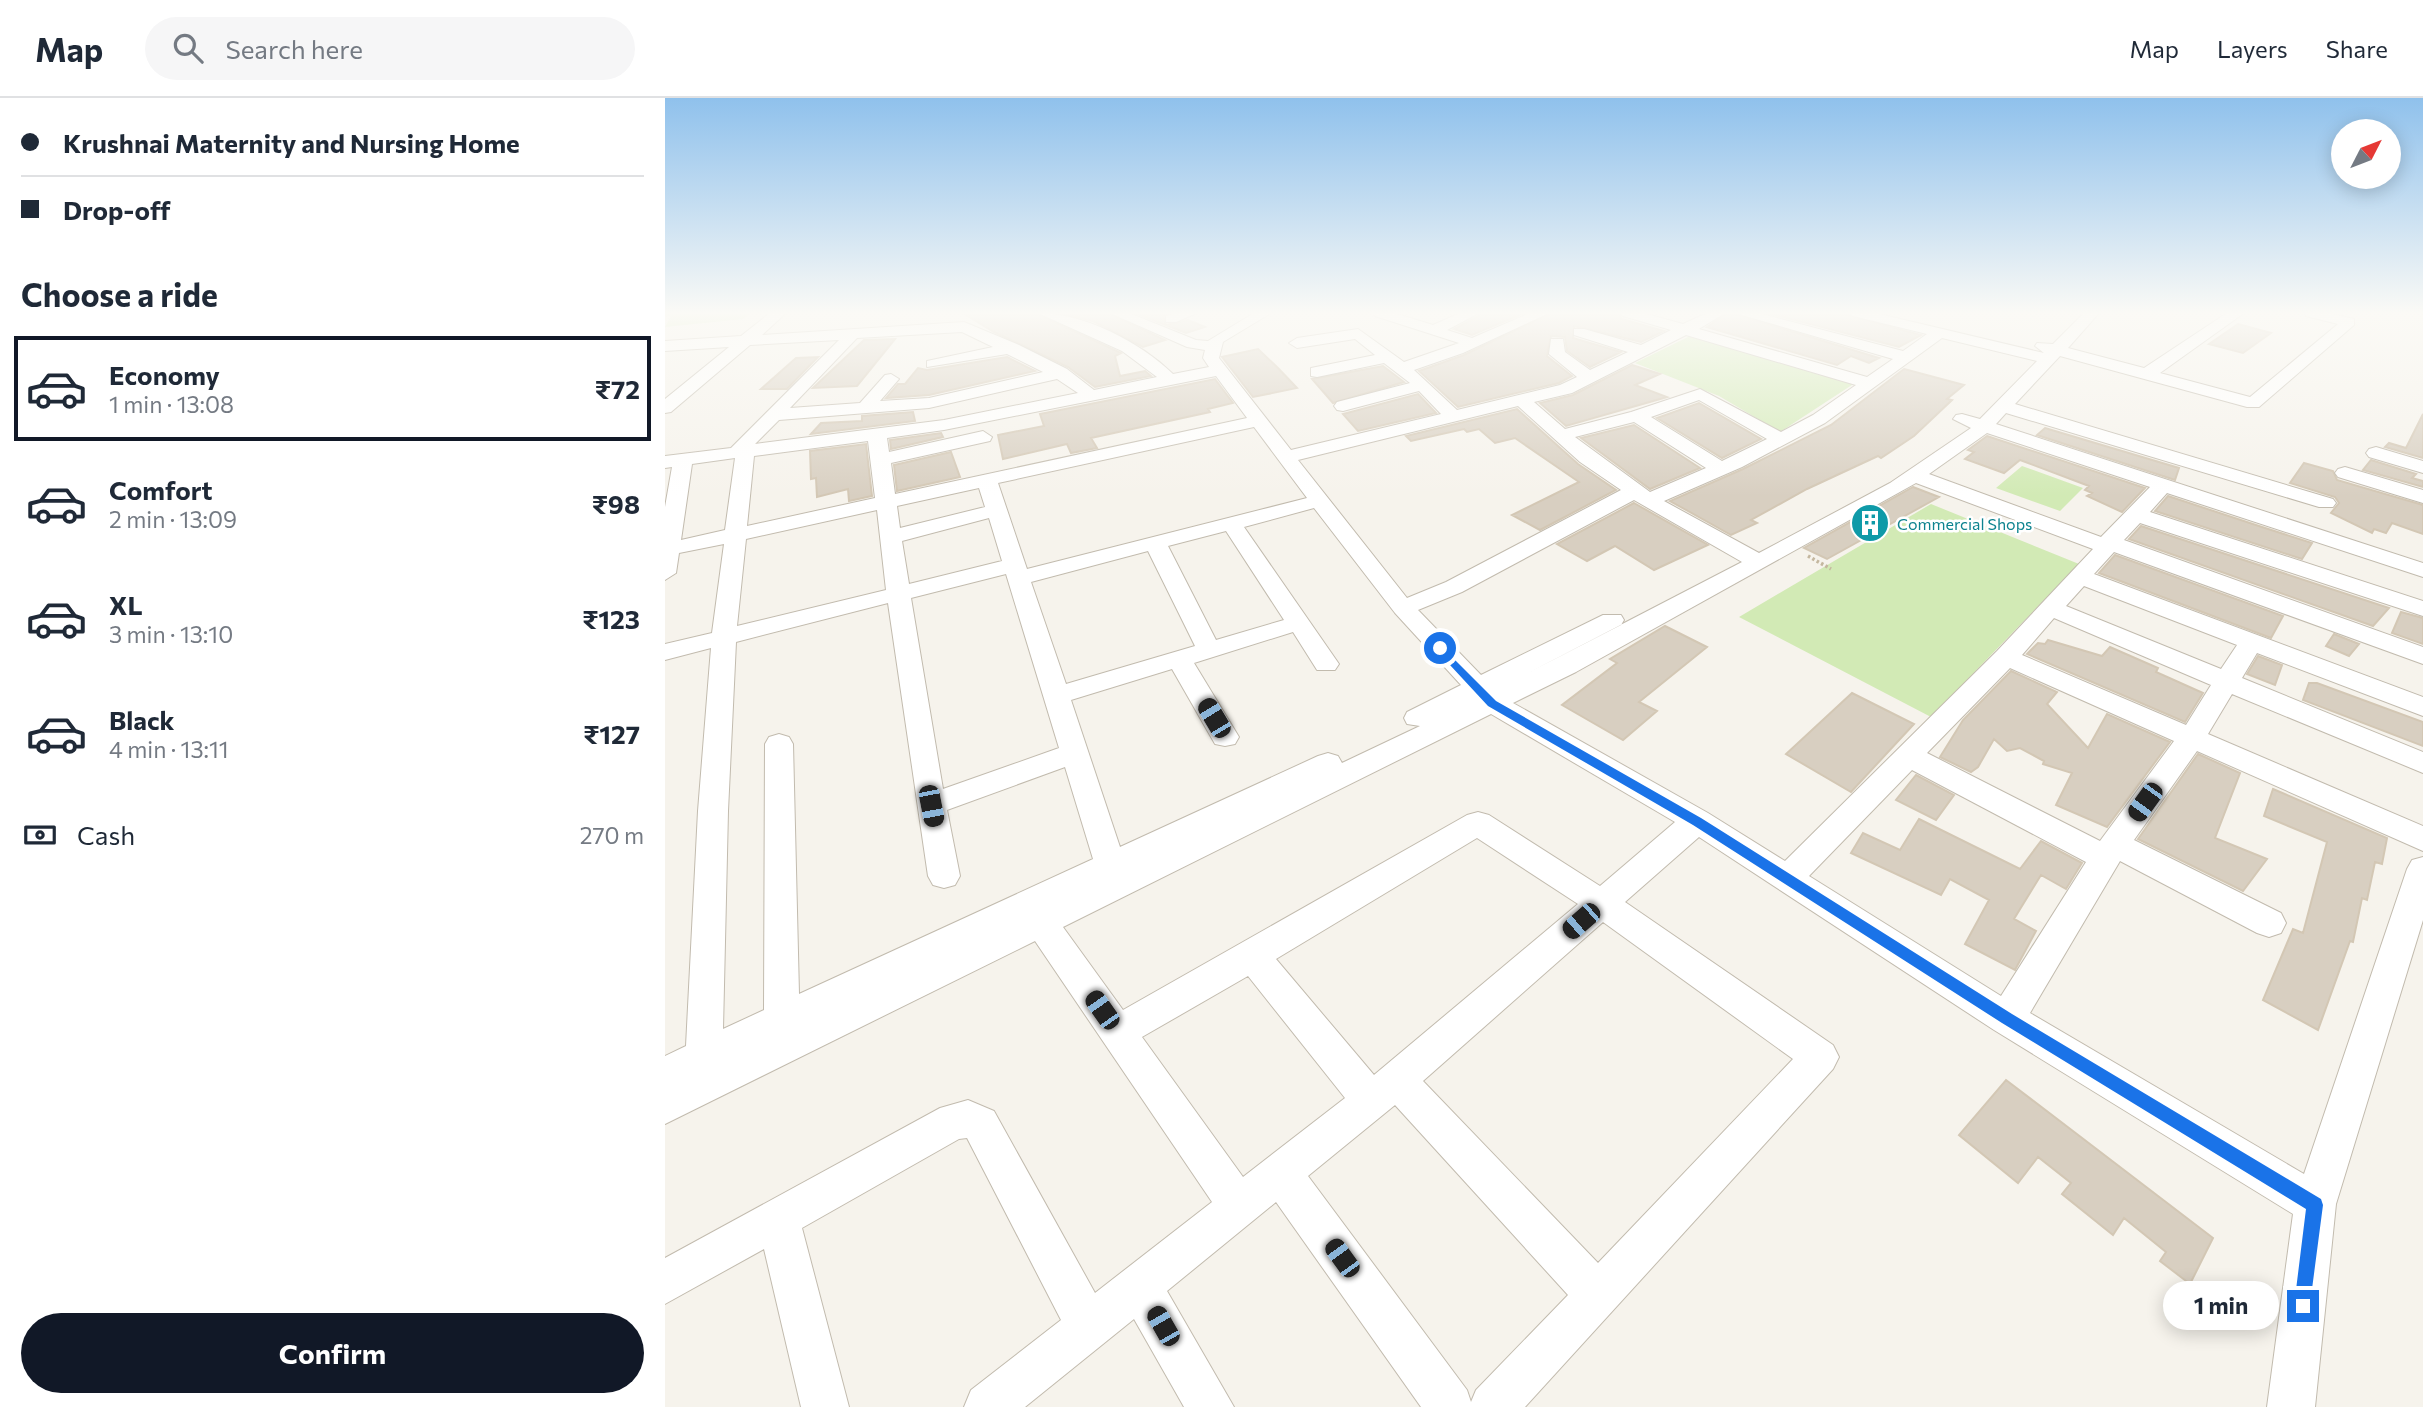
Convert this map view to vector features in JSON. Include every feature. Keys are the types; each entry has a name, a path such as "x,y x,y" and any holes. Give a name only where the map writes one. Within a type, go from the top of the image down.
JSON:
{"street":[{"path":"670,395 697,374"},
{"path":"704,1056 713,811 724,636 741,452 813,374"},
{"path":"773,415 929,403 1056,374"},
{"path":"1063,374 1091,396"},
{"path":"1164,374 1169,380"},
{"path":"665,573 674,461 741,452 879,447 981,428 1091,396 1199,374"},
{"path":"1222,374 1403,608 1485,696 1697,821 2007,1019 2315,1205"},
{"path":"1410,374 1451,414"},
{"path":"1585,374 1590,378"},
{"path":"1286,457 1451,414 1523,401 1566,389 1598,374"},
{"path":"1839,374 1869,383"},
{"path":"1403,608 1454,587 1642,495 1721,468 1819,419 1881,374"},
{"path":"1749,556 1915,476 1983,417 2022,374"},
{"path":"665,1106 1035,914 1485,696 1567,666 1939,439 1983,417 2022,374"},
{"path":"2152,374 2253,403 2287,374"},
{"path":"865,408 891,379"},
{"path":"1343,406 1423,385"},
{"path":"1562,435 1637,416 1700,394 1780,439"},
{"path":"1523,401 1587,458 1642,495 1749,556"},
{"path":"1637,416 1721,468"},
{"path":"1983,417 2151,450 2326,503"},
{"path":"1983,417 2126,473 2423,570"},
{"path":"669,549 886,504 1258,421"},
{"path":"981,428 996,510 1115,876"},
{"path":"879,447 898,592 944,876"},
{"path":"2126,473 2151,450"},
{"path":"2377,453 2423,467"},
{"path":"2345,473 2423,497"},
{"path":"1915,476 2423,656"},
{"path":"2221,504 2240,477"},
{"path":"1787,879 2006,657 2162,485"},
{"path":"665,652 898,592 1155,543 1319,501"},
{"path":"891,537 996,510"},
{"path":"2135,514 2423,609"},
{"path":"1231,523 1326,664"},
{"path":"1155,543 1209,650"},
{"path":"2279,605 2300,568"},
{"path":"2079,576 2423,707"},
{"path":"2050,608 2423,763"},
{"path":"1056,696 1298,623"},
{"path":"2007,1019 2110,851 2191,739 2251,642"},
{"path":"2006,657 2423,839"},
{"path":"1179,659 1225,737"},
{"path":"779,744 782,1020"},
{"path":"931,806 1074,753"},
{"path":"1907,755 2269,923"},
{"path":"988,1407 1384,1090 1697,821"},
{"path":"1117,1031 1253,956 1478,823 1601,903 1820,1058 1493,1407"},
{"path":"2291,1407 2315,1205 2423,869"},
{"path":"665,1074 782,1020 1035,914"},
{"path":"1035,914 1238,1206"},
{"path":"1253,956 1384,1090 1598,1295"},
{"path":"665,1282 954,1121 968,1119 980,1124 1089,1326"},
{"path":"1280,1173 1450,1407"},
{"path":"778,1218 825,1407"},
{"path":"1139,1285 1210,1407"}],"green space":[{"path":"1663,374 1826,374 1855,383 1780,432 1719,396"},
{"path":"2022,466 2083,488 2060,511 1996,488"},
{"path":"1931,504 2079,564 1931,717 1739,617"}],"building":[{"path":"778,374 801,374 787,389 761,389"},
{"path":"828,374 867,374 857,386 813,388"},
{"path":"913,374 1021,374 929,395 886,398 898,384 905,384"},
{"path":"1078,374 1151,376 1095,387"},
{"path":"1235,374 1284,374 1297,388 1253,397"},
{"path":"1339,374 1394,374 1404,382 1333,403 1312,379"},
{"path":"1422,374 1572,376 1559,383 1458,407"},
{"path":"1614,374 1660,374 1635,385 1667,397 1566,426 1540,403 1573,395"},
{"path":"1897,374 1923,374 1964,385 1947,399 1952,400 1914,436 1881,458 1878,456 1807,489 1751,520 1757,523 1731,535 1670,501 1743,469 1831,425"},
{"path":"1215,379 1233,403 1208,409 1210,412 1091,438 1097,448 1071,453 1067,444 1003,459 998,435 1044,426 1040,414"},
{"path":"1418,394 1436,413 1358,431 1343,414"},
{"path":"1699,403 1761,439 1722,458 1657,418"},
{"path":"1517,409 1578,464 1616,490 1540,530 1512,515 1579,482 1515,438 1495,443 1479,429 1467,432 1464,429 1411,441 1406,436"},
{"path":"913,412 915,421 811,434 821,423 862,421 862,416"},
{"path":"2423,414 2423,458 2385,447 2389,443 2406,448"},
{"path":"1634,425 1700,468 1650,489 1581,438"},
{"path":"2045,428 2179,468 2175,480 2037,435"},
{"path":"941,433 943,437 891,449 890,440"},
{"path":"1987,436 2145,488 2122,512 2087,496 2092,493 2085,490 2089,486 2020,460 2004,473 1965,459 1974,452 1968,450"},
{"path":"866,444 872,496 849,501 848,489 817,497 816,478 811,479 810,451"},
{"path":"951,452 960,477 897,491 894,465"},
{"path":"2371,460 2416,474 2412,478 2423,481 2423,487 2363,470"},
{"path":"2304,463 2333,471 2337,480 2423,505 2423,534 2392,523 2386,533 2374,529 2372,533 2331,513 2339,503 2335,497 2290,483"},
{"name":"Commercial Shops","path":"1913,487 1939,497 1827,559 1804,548"},
{"path":"2168,496 2312,543 2302,559 2155,511"},
{"path":"1634,503 1708,545 1654,570 1615,546 1587,561 1557,544"},
{"path":"2141,526 2389,608 2373,626 2129,539"},
{"path":"2115,555 2283,616 2271,638 2099,573"},
{"path":"2401,612 2423,618 2423,644 2392,633"},
{"path":"1665,626 1707,647 1639,702 1657,711 1623,740 1562,705 1617,663 1610,659"},
{"path":"2334,634 2359,644 2349,656 2326,646"},
{"path":"2048,640 2102,656 2110,647 2158,668 2156,672 2203,693 2185,722 2027,654 2038,643 2045,644"},
{"path":"2258,656 2282,665 2275,685 2247,674"},
{"path":"2011,671 2057,692 2047,704 2088,748 2107,714 2170,742 2107,827 2056,805 2072,773 2043,764 2044,761 2020,748 2007,751 1994,739 1978,767 1971,772 1940,757 1963,720"},
{"path":"2309,683 2317,683 2423,722 2423,746 2303,700"},
{"path":"1852,693 1914,724 1851,792 1786,754"},
{"path":"2198,754 2240,773 2215,838 2267,859 2243,891 2138,839"},
{"path":"1916,775 1954,795 1936,820 1896,800"},
{"path":"2273,789 2387,838 2382,864 2375,862 2367,900 2362,898 2353,942 2350,941 2318,1030 2263,1000 2293,929 2303,933 2327,842 2264,816"},
{"path":"1919,819 2020,869 2041,841 2082,863 2066,889 2041,875 2014,919 2036,931 2015,970 1965,944 1989,900 1950,879 1941,895 1851,853 1863,833 1900,850"},
{"path":"2006,1080 2213,1238 2190,1284 2160,1261 2166,1252 2124,1218 2113,1235 2062,1194 2071,1183 2038,1157 2018,1183 1959,1135"}],"place":[{"name":"Commercial Shops","path":"1870,523"}],"route":[{"path":"1440,648 1492,703 1697,821 2007,1019 2315,1205 2303,1306"}]}
